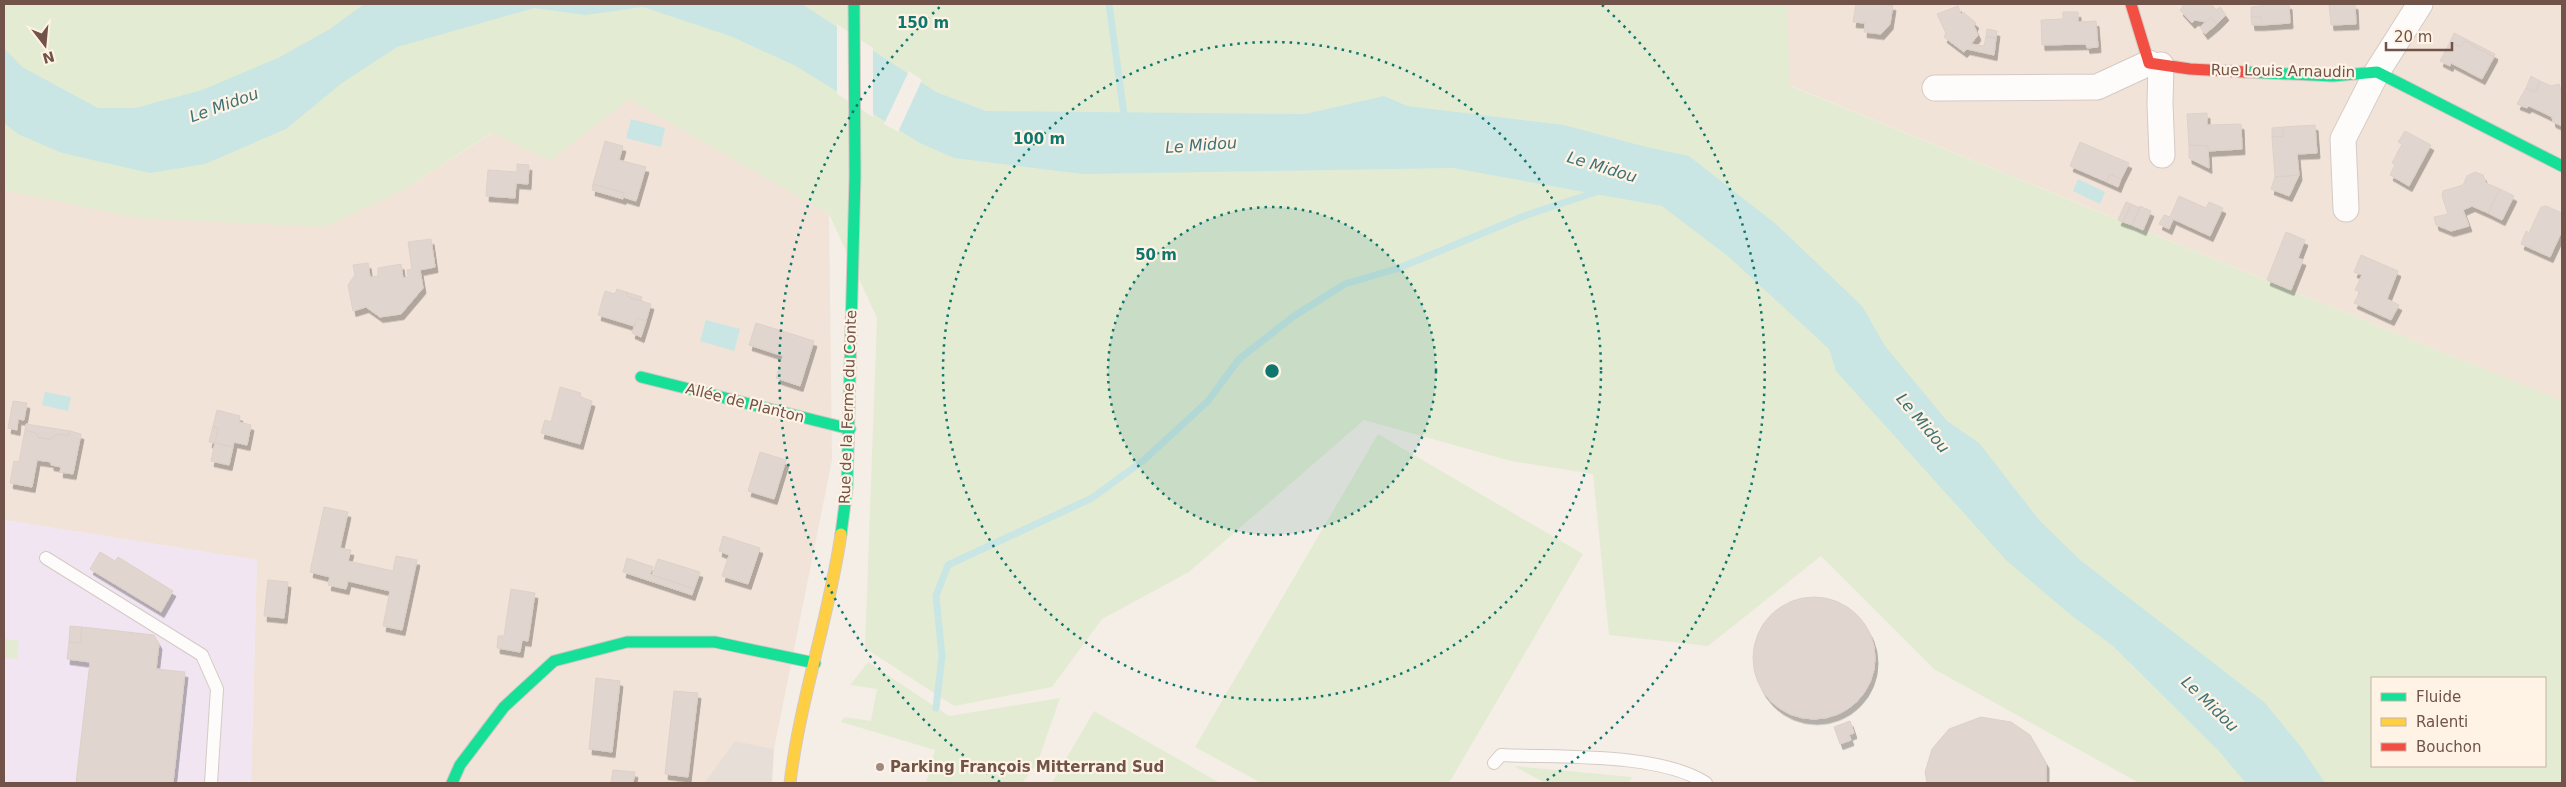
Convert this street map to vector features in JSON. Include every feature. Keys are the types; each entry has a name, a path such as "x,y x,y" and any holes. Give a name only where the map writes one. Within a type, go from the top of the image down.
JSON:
{"street":[{"name":"Rue de la Ferme du Conte","path":"790,783 794,748 815,663 840,539 847,488 855,176 854,4"},
{"path":"2131,4 2155,64 2160,104 2162,155"},
{"path":"2346,209 2343,139 2377,72 2420,4"},
{"path":"1934,88 2097,87 2155,64"},
{"name":"Rue Louis Arnaudin","path":"2155,64 2190,69 2333,76 2377,72 2562,166"},
{"name":"Allée de Planton","path":"641,377 850,429"},
{"path":"452,783 460,765 504,707 554,661 627,642 715,642 815,663"}],"lane":[{"path":"46,558 202,655 216,689 211,783"},
{"path":"1494,763 1501,755 1634,761 1693,775 1706,783"}],"shaded area":[{"path":"1786,4 2562,4 2562,401 1789,85"},
{"path":"629,99 703,138 829,214 832,460 774,749 735,741 704,783 251,783 257,560 4,520 4,190 138,218 401,191 492,133 551,159"},
{"path":"4,520 257,560 251,783 4,783"},
{"path":"735,741 774,749 772,783 704,783"}],"green space":[{"path":"4,4 1787,4 1790,86 2562,401 2562,783 2139,783 1934,669 1821,556 1708,646 1609,635 1593,474 1511,461 1364,420 1189,572 1102,619 1052,687 954,706 865,648 877,318 829,214 629,99 551,160 491,133 401,191 324,227 138,218 4,190"},
{"path":"1378,434 1583,554 1449,783 1261,783 1195,747"},
{"path":"4,639 19,641 17,659 4,657"},
{"path":"868,662 949,716 1060,698 1037,764 1022,783 926,783 935,750 841,722 844,717 871,721 877,689 850,685"},
{"path":"1094,711 1220,783 1052,783"},
{"path":"1514,766 1632,777 1629,783 1545,783"}],"water":[{"name":"Le Midou","path":"364,4 802,4 936,92 986,111 1305,114 1384,96 1407,106 1564,125 1646,147 1689,156 1776,224 1862,306 1885,346 1947,421 1979,443 2040,521 2080,560 2264,702 2301,747 2325,783 2246,783 2218,750 2112,645 2072,616 2006,560 1836,371 1829,349 1729,257 1662,206 1453,168 1083,174 954,158 920,143 796,66 730,36 643,7 585,15 534,8 397,47 342,83 286,129 205,164 150,173 62,153 18,134 4,123 4,48 22,67 98,108 135,108 202,90 278,58 330,29"},
{"path":"631,119 665,128 661,147 626,138"},
{"path":"2078,179 2105,192 2100,204 2073,191"},
{"path":"706,320 740,329 734,351 700,341"},
{"path":"45,392 71,397 68,411 42,405"}],"pier":[{"path":"837,24 873,48 873,117 837,94"},
{"path":"909,71 922,80 898,132 884,124"}],"building":[{"path":"1856,4 1893,5 1890,24 1881,34 1864,32 1865,23 1853,22"},
{"path":"2181,4 2211,4 2216,10 2220,7 2226,15 2217,24 2211,17 2206,22 2195,20 2192,23 2180,10 2183,6"},
{"path":"2261,4 2289,4 2290,23 2262,25 2261,17 2251,17 2251,7 2261,6"},
{"path":"2329,4 2355,4 2356,24 2331,25"},
{"path":"1958,6 1961,14 1963,12 1976,23 1974,26 1978,35 1971,44 1984,46 1986,37 1996,38 1994,55 1967,49 1964,52 1944,37 1946,33 1937,14"},
{"path":"2063,12 2078,12 2078,22 2096,21 2098,47 2087,48 2086,44 2042,45 2041,20 2063,19"},
{"path":"2211,17 2217,24 2205,34 2200,27"},
{"path":"2251,17 2261,17 2262,25 2252,25"},
{"path":"1987,29 1997,31 1996,38 1986,37"},
{"path":"2454,33 2495,54 2494,57 2464,41 2461,47 2450,42"},
{"path":"2464,41 2494,57 2482,79 2451,63 2450,66 2440,61 2450,42 2461,47"},
{"path":"2531,76 2540,81 2535,92 2526,88"},
{"path":"2540,81 2551,86 2559,84 2562,93 2562,126 2553,122 2552,117 2546,114 2529,106 2527,108 2517,104 2526,88 2535,92"},
{"path":"2207,113 2207,125 2241,124 2242,149 2208,151 2208,146 2189,145 2187,114"},
{"path":"2315,125 2317,153 2297,154 2299,175 2275,177 2272,137 2283,136 2283,127"},
{"path":"2283,127 2283,136 2272,137 2272,128"},
{"path":"2405,131 2431,145 2409,186 2390,175 2395,165 2392,163 2402,144 2398,142"},
{"path":"605,141 623,146 619,160 646,167 636,201 623,197 624,193 593,184"},
{"path":"2080,142 2129,163 2121,179 2110,174 2107,182 2070,166"},
{"path":"2189,145 2208,146 2209,168 2189,158"},
{"path":"517,164 529,165 528,184 516,183 515,198 486,196 488,170 517,172"},
{"path":"2475,172 2483,175 2486,183 2500,189 2488,213 2472,206 2463,210 2469,226 2451,231 2436,225 2434,217 2448,214 2442,196 2443,191 2463,185 2467,176"},
{"path":"2110,174 2121,179 2118,187 2107,182"},
{"path":"2299,175 2289,196 2271,189 2275,177"},
{"path":"593,184 624,193 623,199 592,190"},
{"path":"2500,189 2514,196 2502,220 2488,213"},
{"path":"2179,196 2206,208 2209,202 2223,208 2210,236 2173,219 2169,229 2159,224 2164,215 2170,217"},
{"path":"2126,202 2131,204 2123,222 2118,220"},
{"path":"2131,204 2140,208 2132,225 2123,222"},
{"path":"2140,206 2151,211 2143,230 2132,225"},
{"path":"2546,206 2562,213 2562,231 2550,257 2521,244 2526,231 2529,233 2541,207"},
{"path":"2286,232 2305,240 2298,258 2303,260 2291,290 2267,280"},
{"path":"431,239 435,267 420,270 423,288 401,314 380,317 366,307 353,311 348,285 355,275 353,265 368,263 370,277 378,276 378,268 401,264 403,278 408,277 407,270 412,269 408,242"},
{"path":"2361,255 2398,271 2387,299 2399,305 2391,320 2354,303 2360,292 2355,290 2362,275 2354,272"},
{"path":"617,289 626,292 628,297 651,304 646,321 637,318 634,326 598,315 605,291 615,294"},
{"path":"626,292 642,297 641,301 628,297"},
{"path":"637,318 646,321 641,337 632,333"},
{"path":"756,323 814,341 800,386 776,378 783,356 749,345"},
{"path":"560,387 581,393 580,397 592,401 580,444 541,433 545,420 551,422"},
{"path":"13,401 27,403 24,420 18,419 17,430 8,428"},
{"path":"217,410 240,416 239,422 251,425 247,445 234,442 233,447 215,443 218,428 213,426"},
{"path":"26,424 70,431 68,436 58,434 50,439 39,438 36,433 25,430"},
{"path":"213,426 218,428 215,443 209,442"},
{"path":"25,430 36,433 39,438 50,439 58,434 68,436 70,431 81,434 73,474 60,472 61,467 51,465 51,462 37,460 32,487 10,483 14,461 19,462"},
{"path":"215,443 233,447 229,465 211,461"},
{"path":"760,452 786,460 774,499 748,491"},
{"path":"324,507 348,512 340,548 351,550 348,561 393,571 396,556 417,560 402,630 383,626 390,591 348,581 346,589 328,585 330,577 310,572"},
{"path":"723,536 760,548 748,584 722,576 729,555 719,551"},
{"path":"100,552 115,561 118,557 173,591 161,612 90,569"},
{"path":"627,558 653,567 650,574 694,589 692,595 623,572"},
{"path":"658,559 700,572 694,589 652,575"},
{"path":"268,580 288,582 284,618 264,616"},
{"path":"511,589 535,593 528,641 522,640 520,652 497,648 498,636 504,636"},
{"path":"1814,597 1826,598 1837,602 1848,607 1857,615 1865,624 1870,635 1874,646 1874,670 1870,681 1865,692 1857,701 1848,709 1837,714 1826,718 1814,719 1802,718 1791,714 1780,709 1771,701 1763,692 1758,681 1754,670 1753,658 1754,646 1758,635 1763,624 1771,615 1780,607 1791,602 1802,598"},
{"path":"70,626 82,627 80,643 69,642"},
{"path":"82,627 154,635 159,644 156,669 185,672 173,783 76,783 90,662 67,659 69,642 80,643"},
{"path":"596,678 620,681 612,752 589,749"},
{"path":"674,691 698,693 688,777 665,774"},
{"path":"1981,717 2011,722 2030,735 2046,763 2046,783 1927,783 1925,772 1932,749 1949,729"},
{"path":"1850,721 1854,733 1849,735 1851,740 1840,744 1834,727"},
{"path":"613,770 635,772 633,783 611,783"}],"waterway":[{"path":"1109,4 1125,122"},
{"path":"936,708 942,656 936,596 948,565 1092,498 1144,460 1208,401 1239,359 1294,316 1345,284 1399,268 1524,216 1602,190"}],"traffic: fast":[{"path":"841,534 847,488 855,176 854,4"},
{"path":"2245,72 2333,76 2377,72 2562,166"},
{"path":"641,377 850,429"},
{"path":"452,783 460,765 504,707 554,661 627,642 715,642 815,663"}],"traffic: slow":[{"path":"790,783 801,720 836,565 841,534"}],"traffic: jam":[{"path":"2131,4 2149,63 2190,69 2245,72"}],"place":[{"name":"Parking François Mitterrand Sud","path":"880,767"}]}
